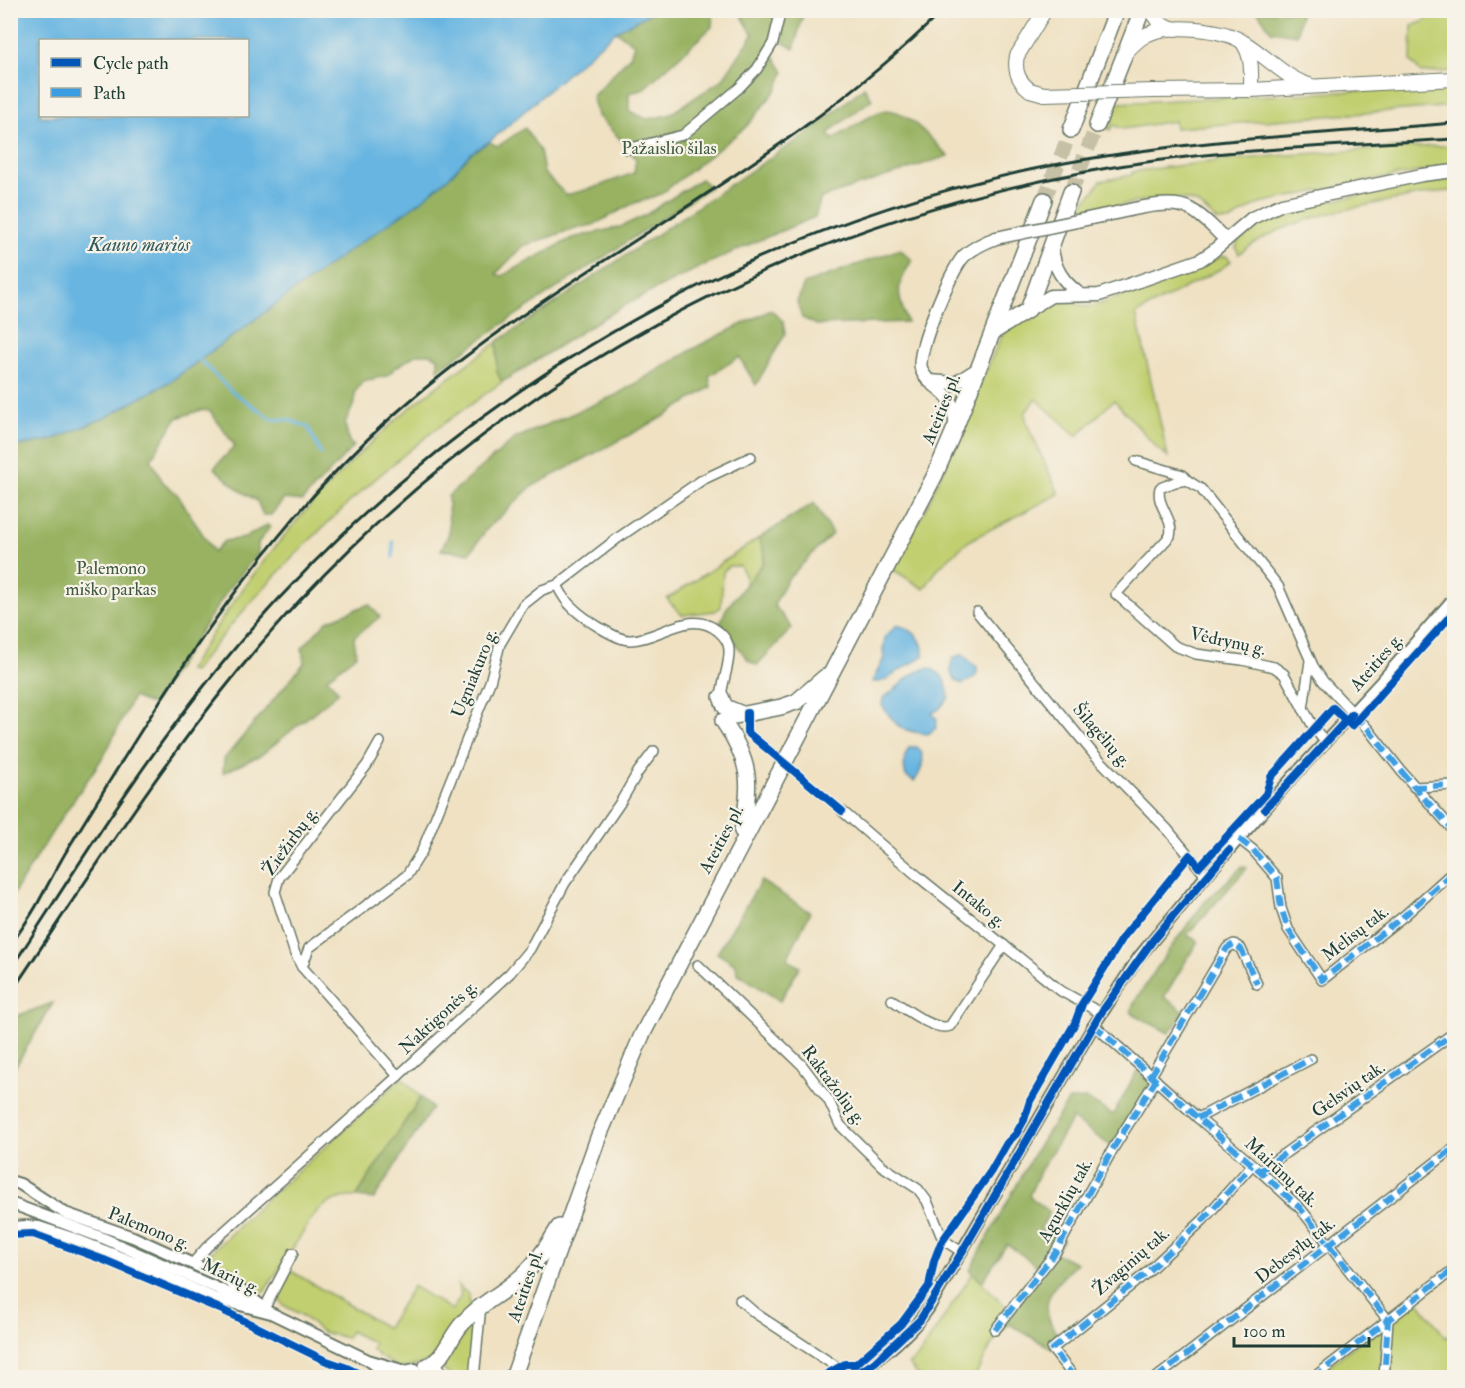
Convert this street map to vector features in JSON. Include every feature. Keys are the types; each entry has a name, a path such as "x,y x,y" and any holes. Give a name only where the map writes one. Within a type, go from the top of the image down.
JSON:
{"highway":[{"path":"1071,130 1117,10"},
{"path":"1096,125 1142,10"},
{"path":"993,332 1028,310 1071,192"},
{"name":"Ateities pl.","path":"513,1377 608,1113 642,1035 923,500 956,426 1044,200"},
{"path":"738,850 749,792 747,772 742,753 723,721 730,717 796,702 834,669"},
{"path":"721,697 725,707 742,714"},
{"path":"421,1367 438,1360 460,1326 481,1305 518,1280 529,1269 548,1245 574,1204"}],"main road":[{"path":"1045,10 1017,56 1016,72 1019,79 1030,90 1044,93 1251,90 1455,79"},
{"path":"1151,10 1161,24 1175,29 1221,33 1239,39 1299,81 1317,86"},
{"path":"1124,53 1146,35 1175,29"},
{"path":"1239,39 1249,52 1251,90"},
{"path":"1028,310 1051,296 1058,294 1082,296 1108,292 1200,260 1252,218 1282,204 1422,175 1455,171"},
{"path":"956,426 949,399 929,381 921,369 921,353 955,268 973,249 996,238 1164,204 1184,206 1200,215 1226,240"},
{"path":"1052,240 1053,259 1058,273 1070,287 1082,296"},
{"path":"929,381 955,383 979,368"}],"street":[{"path":"627,149 683,135 740,88 757,69 773,43 781,10"},
{"name":"Ugniakuro g.","path":"302,967 309,948 406,875 414,865 422,851 490,682 500,644 523,605 542,590 557,585 618,538 702,480 751,457"},
{"path":"1136,461 1183,475 1201,489 1278,586 1310,658 1323,681 1368,729 1414,787 1455,831"},
{"name":"Vėdrynų g.","path":"1187,480 1160,488 1158,493 1170,526 1170,536 1116,594 1175,646 1196,654 1274,667 1284,674 1314,728 1326,743"},
{"path":"557,585 562,596 573,608 619,638 629,641 694,622 706,624 717,630 726,639 729,648 720,708 723,721"},
{"name":"Ateities g.","path":"851,1377 875,1362 920,1320 1094,1024 1139,957 1239,838 1455,598"},
{"name":"Šilagėlių g.","path":"977,612 1092,752 1167,830 1206,876"},
{"path":"1303,709 1310,658"},
{"name":"Žiežirbų g.","path":"380,742 367,765 279,878 275,892 295,954 302,967 398,1076"},
{"name":"Naktigonės g.","path":"193,1263 207,1247 510,973 530,949 565,884 654,751"},
{"path":"1414,787 1455,784"},
{"name":"Intako g.","path":"842,811 920,878 1061,991 1101,1014"},
{"name":"Melisų tak.","path":"1239,838 1253,850 1277,878 1281,908 1288,929 1322,980 1405,915 1455,871"},
{"name":"Agurklių tak.","path":"995,1330 1059,1247 1113,1147 1227,948 1234,944 1241,949 1257,984"},
{"path":"892,1000 935,1027 943,1029 950,1026 1004,945"},
{"name":"Raktažolių g.","path":"698,964 802,1065 830,1101 840,1125 882,1166 918,1188 927,1201 941,1235 948,1243 962,1252"},
{"name":"Mairūnų tak.","path":"1094,1024 1299,1208 1388,1320"},
{"name":"Gelsvių tak.","path":"1260,1171 1455,1033"},
{"path":"1198,1118 1311,1059"},
{"name":"Debesylų tak.","path":"1156,1377 1455,1148"},
{"name":"Žvaginių tak.","path":"1075,1377 1052,1349 1144,1275 1203,1220 1252,1165"},
{"name":"Palemono g.","path":"10,1181 20,1184 65,1213 132,1237 224,1278 268,1311 368,1360 405,1371 421,1367"},
{"name":"Marių g.","path":"10,1203 166,1264 268,1311"},
{"name":"Palemono g.","path":"10,1227 28,1226 48,1230 143,1266 214,1298 268,1311"},
{"path":"268,1311 293,1253"},
{"path":"1313,1377 1455,1269"},
{"path":"740,1300 755,1313 837,1367 846,1377"},
{"path":"474,1377 481,1305"},
{"path":"1384,1377 1388,1320"},
{"name":"Palemono g.","path":"368,1360 382,1372 393,1377"},
{"path":"407,1377 421,1367 436,1367 447,1377"}],"green space":[{"path":"652,11 713,11 712,27 642,90 629,93 629,111 647,119 669,115 722,80 753,35 739,11 804,11 794,49 776,38 768,46 784,72 777,89 746,127 661,194 632,204 593,225 576,228 523,246 496,274 502,276 572,238 620,227 644,216 701,179 710,187 501,325 438,370 438,358 431,354 417,354 387,376 363,381 355,392 355,402 345,423 349,442 354,446 302,501 284,499 271,515 263,515 257,501 239,490 214,468 235,446 210,411 201,410 177,418 151,459 163,482 177,494 214,552 224,541 245,538 267,525 270,527 258,543 258,554 230,587 152,705 133,697 105,754 11,898 11,447 53,440 106,417 171,381 351,249 421,201 450,176 471,153 489,142 498,146 525,128 540,151 544,173 566,195 634,173 636,159 598,116 592,97 630,56 634,44 616,31"},
{"path":"1257,11 1301,11 1297,35 1271,31"},
{"path":"1429,11 1454,11 1454,71 1421,73 1411,61 1412,26 1425,21"},
{"path":"1454,86 1454,106 1175,128 1174,121 1123,129 1113,125 1110,130 1107,128 1117,103"},
{"path":"864,87 872,99 828,133 833,139 871,116 883,111 891,111 918,126 948,156 821,198 815,217 734,251 655,290 603,318 502,382 497,372 497,342 813,129"},
{"path":"1454,145 1454,166 1269,201 1254,206 1230,221 1218,221 1196,203 1173,198 1093,211 1092,208 1080,208 1100,181 1132,175 1132,172 1253,158"},
{"path":"1454,177 1454,191 1358,207 1316,217 1275,232 1239,254 1236,248 1238,241 1260,222 1288,209"},
{"path":"900,249 912,260 899,290 907,322 817,325 802,318 797,302 804,284"},
{"path":"1226,256 1231,261 1222,268 1136,314 1168,457 1114,400 1077,436 1036,399 1025,413 1027,424 1059,494 970,540 939,567 924,589 892,569 926,508 999,341 1006,330 1046,305 1059,300 1087,307 1103,303"},
{"path":"771,310 783,321 785,334 756,385 739,357 709,376 711,387 665,416 531,487 486,530 470,553 441,550 449,533 448,496 516,438 616,395 700,345"},
{"path":"497,342 497,372 502,382 402,456 338,513 276,575 193,672 188,670 260,567 336,478 377,436 411,407"},
{"path":"814,503 832,534 787,580 774,605 792,628 757,665 749,661 720,624 726,609 764,562 765,554 759,538"},
{"path":"759,538 763,554 762,565 745,586 745,575 740,566 729,566 723,572 721,607 715,611 682,615 667,599"},
{"path":"369,604 380,617 354,637 356,655 327,678 339,692 261,755 223,773 224,759 304,663 302,648 327,621"},
{"path":"1243,866 1247,868 1187,935 1198,941 1164,997 1185,1012 1169,1033 1131,1013 1133,1004 1203,904"},
{"path":"761,881 810,912 787,959 800,967 780,1001 737,973 736,965 717,953"},
{"path":"53,1003 11,1074 11,1021 14,1017"},
{"path":"1137,1071 1151,1084 1111,1146 1072,1119 1040,1171 1029,1196 1050,1212 1040,1229 1063,1240 1055,1253 1077,1263 1055,1286 1048,1300 1048,1316 1060,1343 1052,1349 1009,1324 1008,1314 1039,1274 1037,1266 1007,1244 982,1282 970,1270 1037,1148 1069,1100 1087,1099 1113,1115"},
{"path":"402,1078 421,1097 356,1197 335,1200 317,1211 264,1292 257,1293 204,1265 204,1259 269,1197"},
{"path":"421,1097 432,1108 374,1199 356,1197"},
{"path":"291,1271 387,1328 413,1286 452,1310 461,1296 458,1285 469,1295 470,1307 431,1361 399,1368 372,1350 374,1343 350,1331 347,1338 322,1332 300,1314 283,1305 278,1297"},
{"path":"973,1273 1007,1308 1009,1324 993,1342 975,1377 920,1377 908,1364 918,1357"},
{"path":"1416,1298 1446,1338 1454,1331 1454,1377 1313,1378"},
{"path":"477,1315 471,1350 470,1377 451,1377 440,1366"}],"water":[{"name":"Kauno marios","path":"11,10 652,10 616,31 489,142 471,153 450,176 421,201 351,249 171,381 106,417 52,440 11,447"},
{"path":"897,625 908,629 920,640 923,656 885,680 872,682 884,658 885,637"},
{"path":"963,654 977,667 977,674 962,684 952,676 951,666 953,658"},
{"path":"929,668 944,679 949,698 932,713 937,719 936,728 928,734 906,730 892,719 882,705 883,698 916,672"},
{"path":"910,747 917,747 923,759 914,781 906,776 904,768 904,760"}],"waterway":[{"path":"200,360 230,390 272,419 289,420 308,427 321,454"},
{"path":"393,542 393,557"}],"tunnel":[{"path":"1071,192 1097,125"},
{"path":"1044,200 1071,130"}],"railway":[{"path":"10,946 146,723 224,607 266,551 359,447 411,400 476,349 543,301 750,165 817,117 882,66 943,10"},
{"path":"10,970 161,743 216,671 298,578 389,493 486,415 589,346 698,286 811,236 928,196 1049,166 1099,157 1251,139 1454,123"},
{"path":"10,994 112,841 183,741 259,646 300,600 382,519 469,446 563,380 661,321 764,271 870,229 979,195 1091,171 1181,158 1272,149 1454,139"}],"marked path":[{"path":"1355,715 1414,787 1454,831"},
{"path":"1414,787 1454,785"},
{"path":"1239,839 1253,850 1277,878 1281,908 1288,929 1322,980 1405,915 1454,871"},
{"path":"1151,1076 1227,948 1234,944 1241,949 1257,984"},
{"path":"1094,1025 1300,1208 1388,1320 1384,1378"},
{"path":"1260,1171 1454,1033"},
{"path":"1198,1118 1311,1059"},
{"path":"995,1330 1055,1253 1114,1147 1156,1080"},
{"path":"1156,1378 1454,1148"},
{"path":"1075,1378 1052,1349 1144,1275 1203,1220 1252,1165"},
{"path":"1313,1378 1454,1269"}],"cycle path":[{"path":"820,1378 845,1364 856,1364 901,1324 929,1286 934,1261 941,1243 991,1171 1007,1143 1016,1134 1024,1120 1030,1101 1075,1023 1082,1004 1124,936 1190,855 1199,867 1266,794 1271,777 1333,708 1352,726 1454,612"},
{"path":"747,713 747,732 842,811"},
{"path":"1265,809 1352,714"},
{"path":"851,1378 875,1362 920,1320 1101,1013 1153,940 1229,850"},
{"path":"10,1235 33,1234 104,1260 220,1309 324,1360 368,1378"}],"park label":[{"name":"Pažaislio šilas","path":"669,148"},
{"name":"Palemono miško parkas","path":"111,578"}]}
